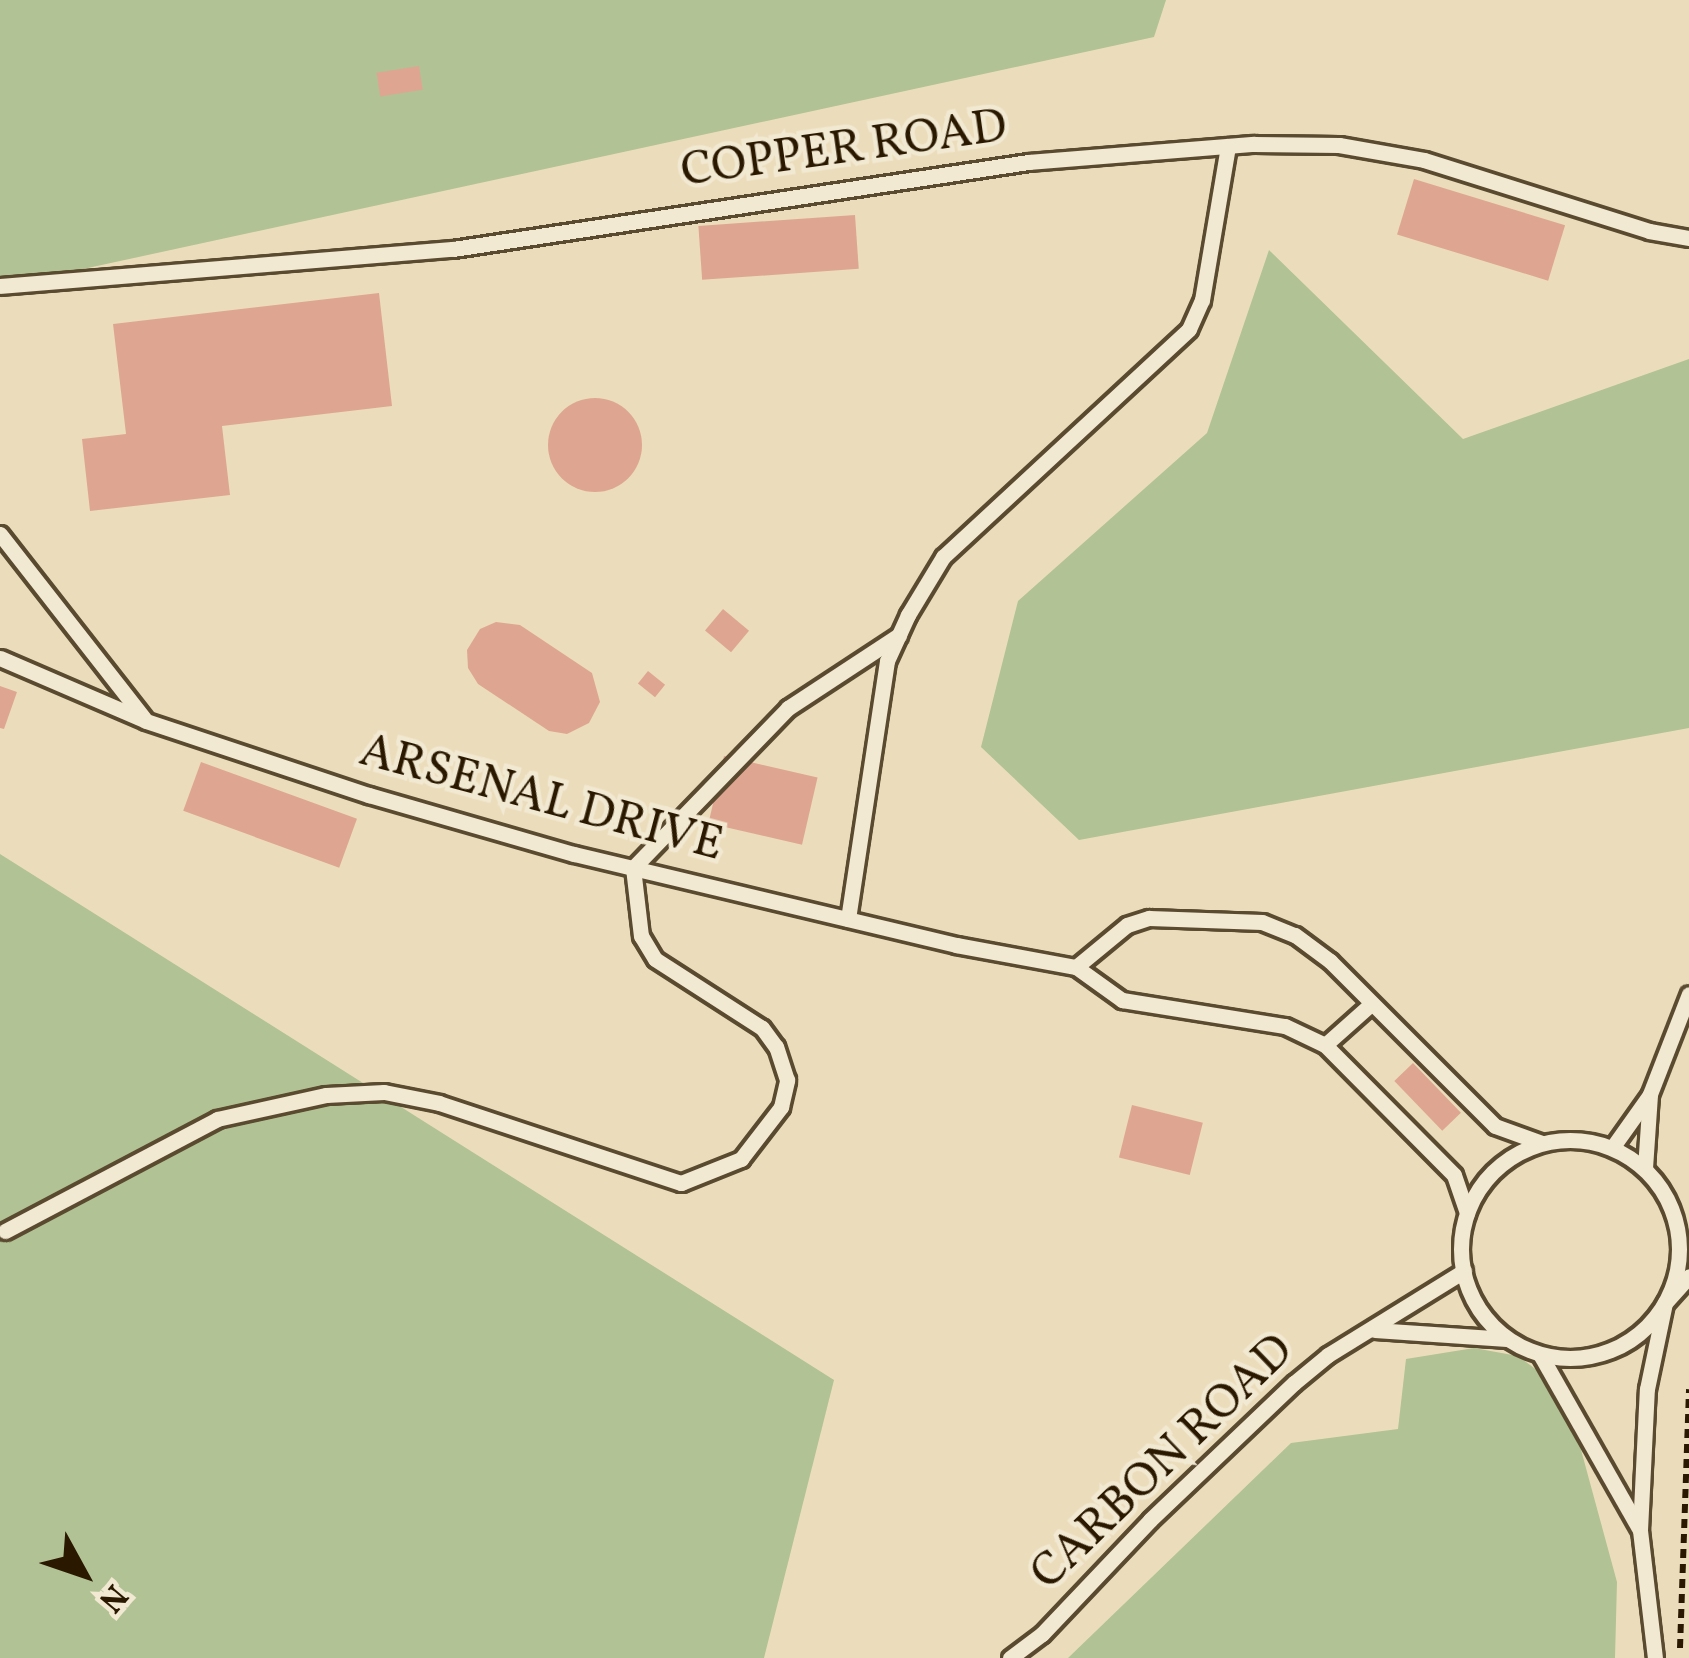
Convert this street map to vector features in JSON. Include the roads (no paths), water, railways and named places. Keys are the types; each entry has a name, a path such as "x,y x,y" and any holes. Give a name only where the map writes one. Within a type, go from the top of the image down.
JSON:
{"lane":[{"name":"COPPER ROAD","path":"0,286 453,249 1028,162 1228,146 1339,145 1424,160 1649,231 1689,238"},
{"path":"848,920 887,661 899,635 943,557 1189,329 1202,300 1228,146"},
{"path":"0,534 146,721"},
{"path":"5,1231 217,1120 326,1095 384,1092 440,1103 681,1183 741,1159 781,1107 787,1080 776,1047 762,1028 655,959 640,936 633,868 788,708 899,635"},
{"name":"ARSENAL DRIVE","path":"0,658 146,721 369,795 633,868 956,946 1076,967 1122,1000 1285,1026 1324,1045 1454,1175 1467,1213"},
{"path":"1076,967 1126,925 1149,918 1262,922 1295,935 1330,961 1496,1126 1542,1143"},
{"path":"1612,1148 1650,1094 1689,994"},
{"path":"1324,1045 1371,1004"},
{"path":"1645,1168 1650,1094"},
{"path":"1655,1658 1640,1530 1647,1389 1665,1304 1678,1269 1678,1231 1666,1196 1645,1168 1612,1148 1577,1139 1542,1143 1510,1157 1484,1182 1467,1213 1464,1270 1482,1314 1507,1339 1541,1356 1609,1352 1641,1332 1665,1304 1689,1276"},
{"name":"CARBON ROAD","path":"1010,1658 1042,1634 1150,1520 1294,1383 1328,1355 1375,1330 1464,1270"},
{"path":"1375,1330 1507,1339"},
{"path":"1541,1356 1640,1530"}]}
